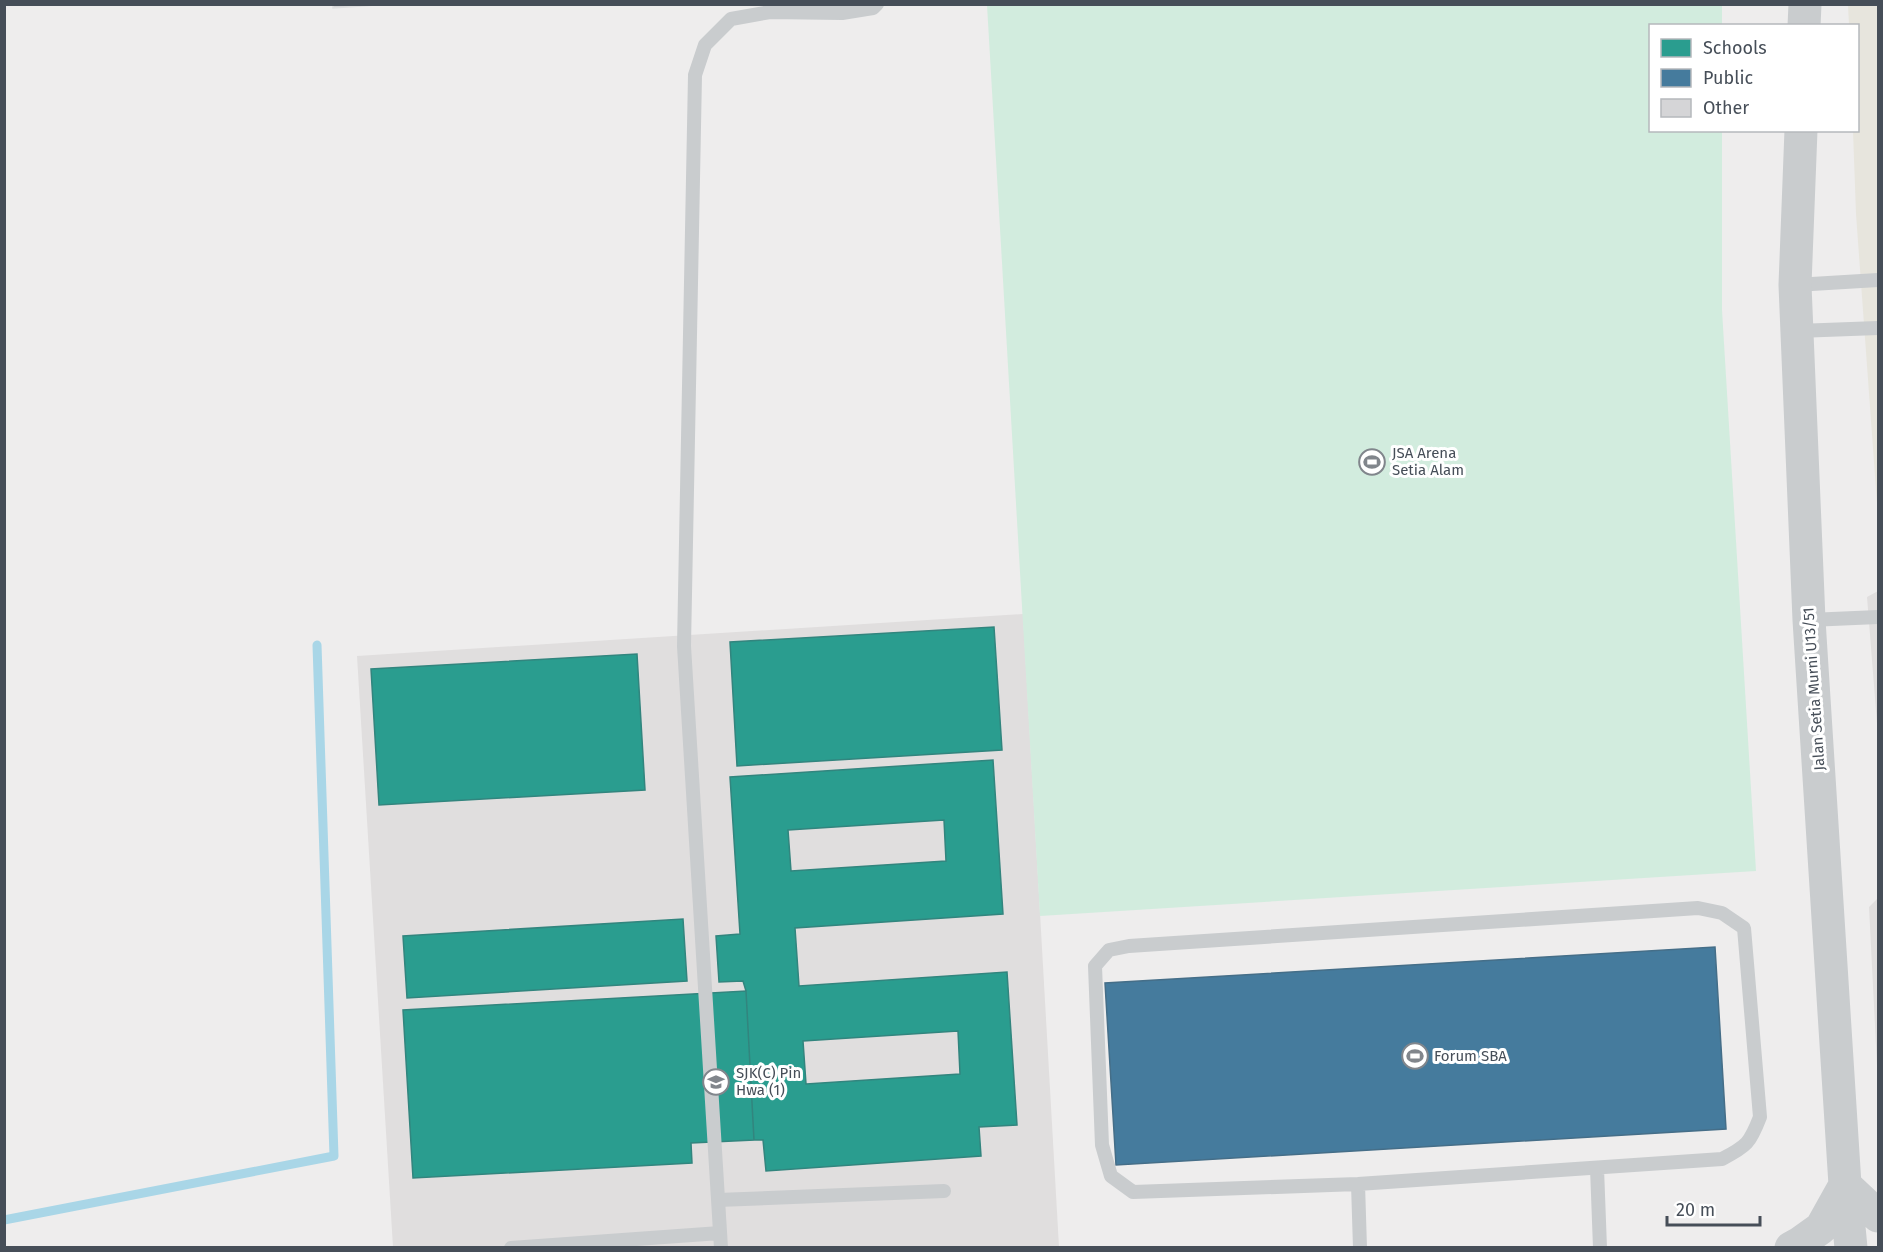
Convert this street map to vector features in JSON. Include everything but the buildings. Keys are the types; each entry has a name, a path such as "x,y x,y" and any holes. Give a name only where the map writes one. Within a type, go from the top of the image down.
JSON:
{"street":[{"path":"1804,24 1805,4"},
{"name":"Jalan Setia Murni U13/51","path":"1801,132 1795,285 1809,620 1851,1248"},
{"path":"1791,1248 1821,1228 1845,1185 1878,1216"}],"lane":[{"path":"511,1248 720,1240 684,646 695,75 705,45 731,19 770,12 842,13 873,8 877,4"},
{"path":"1795,285 1878,280"},
{"path":"1797,331 1878,328"},
{"path":"1809,620 1878,617"},
{"path":"1698,908 1722,913 1744,928 1760,1117 1752,1138 1742,1149 1722,1159 1358,1184 1133,1192 1111,1176 1102,1145 1095,966 1109,950 1129,946 1698,908"},
{"path":"1597,1168 1600,1248"},
{"path":"1358,1184 1360,1248"},
{"path":"718,1200 944,1191"}],"shaded area":[{"path":"1848,5 1878,5 1878,517 1856,214 1853,132 1859,132 1859,24 1849,24"},
{"path":"1878,591 1878,736 1867,597"},
{"name":"SJK(C) Pin Hwa (1)","path":"1023,614 1059,1247 393,1247 357,656"},
{"path":"1878,898 1878,1085 1869,907"}],"green space":[{"name":"JSA Arena Setia Alam","path":"987,5 1722,5 1722,24 1649,24 1649,132 1722,132 1722,310 1756,871 1040,916"}],"waterway":[{"path":"4,1220 334,1156 317,645"}],"place":[{"name":"JSA Arena Setia Alam","path":"1372,462"},
{"name":"Forum SBA","path":"1415,1056"},
{"name":"SJK(C) Pin Hwa (1)","path":"716,1082"}]}
